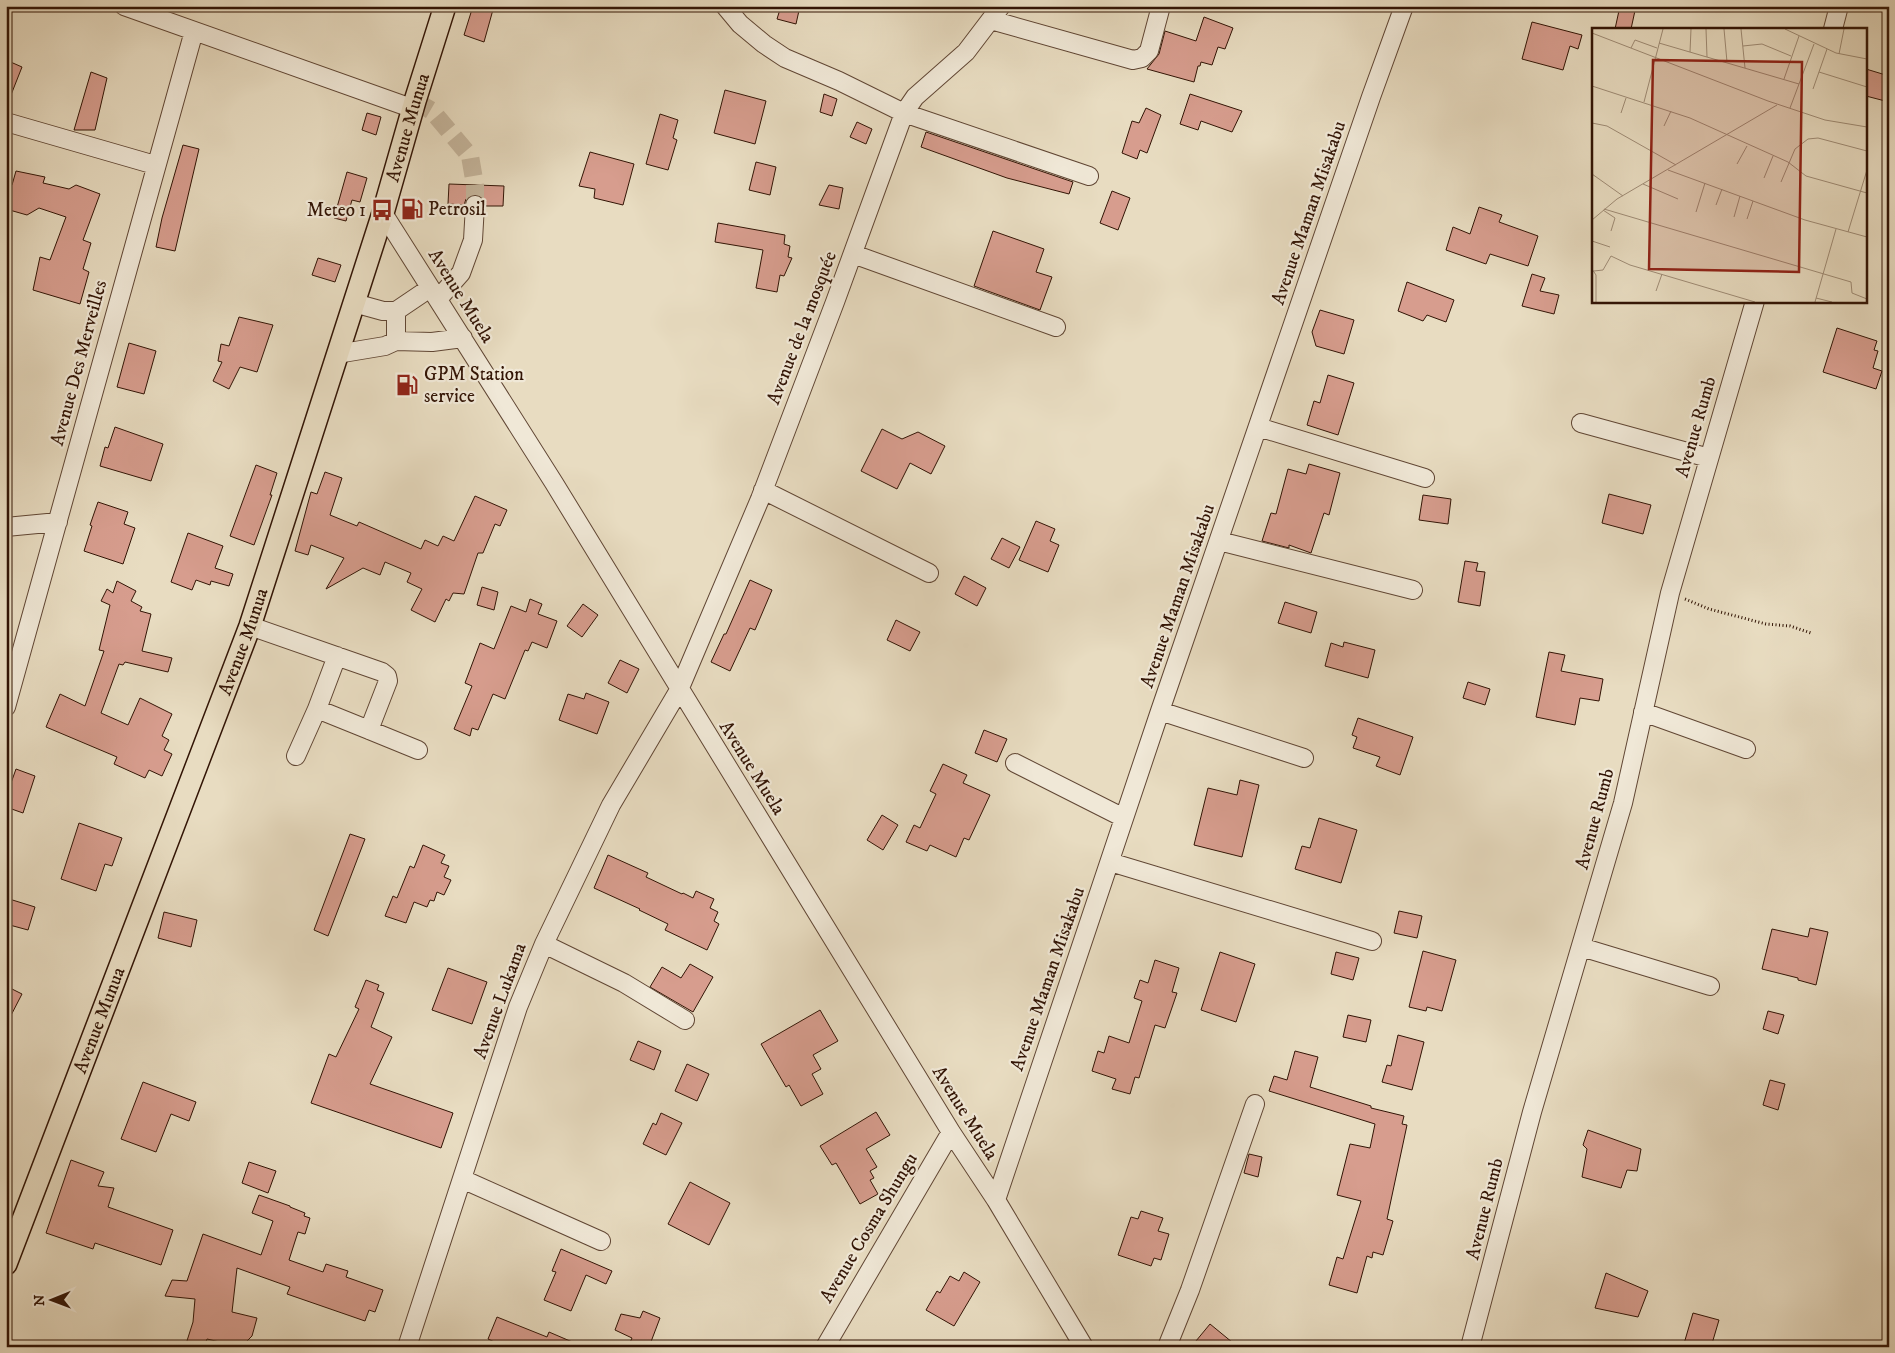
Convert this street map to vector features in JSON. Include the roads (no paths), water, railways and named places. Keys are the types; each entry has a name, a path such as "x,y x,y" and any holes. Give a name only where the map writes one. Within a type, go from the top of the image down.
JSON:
{"main road":[{"name":"Avenue Munua","path":"6,1264 250,626 383,213 445,6"}],"street":[{"path":"124,6 414,109"},
{"path":"725,6 740,24 785,58 839,81 904,113 1089,176"},
{"path":"996,13 1133,60 1142,58 1149,50 1161,6"},
{"name":"Avenue Maman Misakabu","path":"996,1200 1160,711 1367,106 1404,6"},
{"path":"1833,28 1839,6"},
{"name":"Avenue de la mosquée","path":"679,690 763,490 853,254 904,113 915,97 966,52 996,13"},
{"name":"Avenue Des Merveilles","path":"6,707 10,680 58,522 194,31"},
{"path":"6,122 156,165"},
{"path":"354,303 384,311 396,311 434,294 461,273 473,240 475,205"},
{"name":"Avenue Muela","path":"383,213 554,483 951,1132 996,1200 1084,1347"},
{"path":"853,254 1056,327"},
{"name":"Avenue Rumb","path":"1470,1347 1532,1112 1623,803 1670,593 1755,302"},
{"path":"396,311 396,341"},
{"path":"337,354 385,346 396,341 432,342 463,338"},
{"path":"1581,423 1709,458"},
{"path":"1258,427 1425,478"},
{"path":"763,490 929,573"},
{"path":"6,527 58,522"},
{"path":"1219,541 1412,590"},
{"path":"250,626 382,672 387,676 388,681 369,730"},
{"path":"296,756 317,710 337,656"},
{"name":"Avenue Lukama","path":"407,1347 518,1006 544,944 611,805 679,690"},
{"path":"317,710 418,750"},
{"path":"1160,711 1304,758"},
{"path":"1643,712 1746,749"},
{"path":"1015,763 1124,818"},
{"path":"1110,862 1372,942"},
{"path":"544,944 624,983 685,1020"},
{"path":"1581,947 1710,986"},
{"path":"1167,1347 1190,1290 1255,1104"},
{"name":"Avenue Cosma Shungu","path":"824,1347 951,1132"},
{"path":"462,1179 601,1241"}],"tunnel":[{"path":"415,101 432,111 470,156 475,185 475,205"}],"place":[{"name":"Petrosil","path":"412,209"},
{"name":"Meteo 1","path":"382,210"},
{"name":"GPM Station service","path":"407,385"}]}
